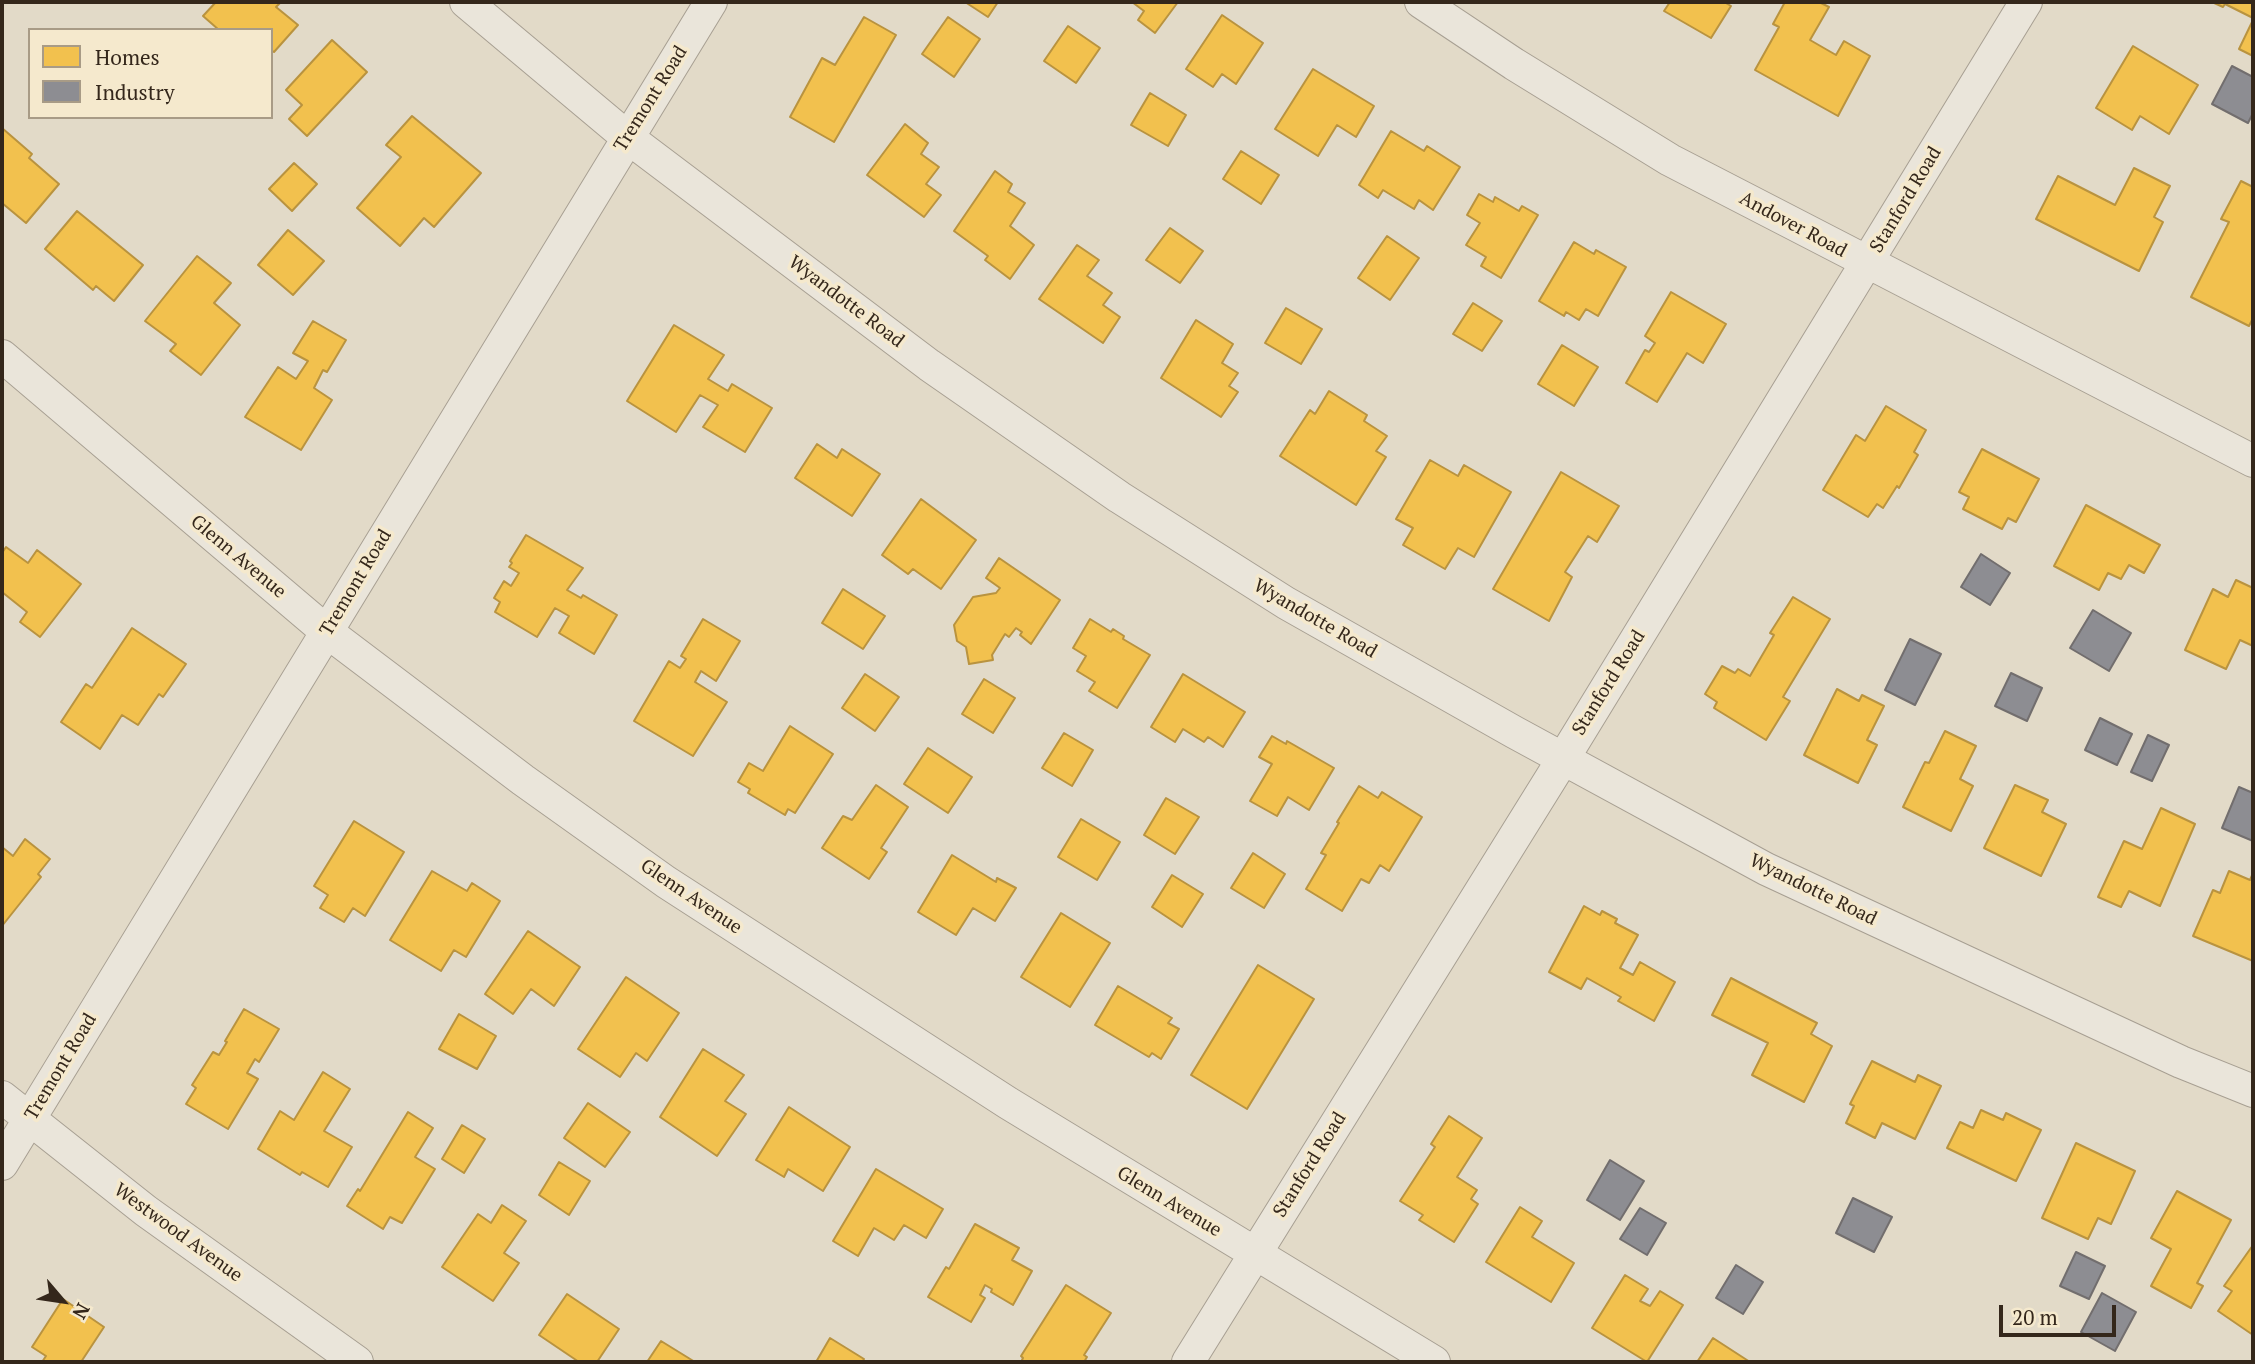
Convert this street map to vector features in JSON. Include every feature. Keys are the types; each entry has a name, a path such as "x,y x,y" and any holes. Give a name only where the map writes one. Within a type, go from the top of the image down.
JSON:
{"street":[{"name":"Wyandotte Road","path":"466,2 627,137 929,365 1119,497 1286,603 1563,759 1766,869 2181,1062 2253,1091"},
{"name":"Tremont Road","path":"2,1164 710,2"},
{"name":"Andover Road","path":"1421,2 1514,64 1670,160 2253,461"},
{"name":"Stanford Road","path":"1188,1362 1563,759 2026,2"},
{"name":"Glenn Avenue","path":"2,356 326,631 523,780 666,882 1007,1103 1434,1362"},
{"name":"Westwood Avenue","path":"2,1097 146,1212 357,1362"}],"building: Homes":[{"path":"216,2 281,2 276,7 298,25 274,52 273,28 217,28 203,16"},
{"path":"965,2 998,2 988,17"},
{"path":"1132,2 1178,2 1155,33 1138,20 1144,11"},
{"path":"1670,2 1724,2 1731,6 1711,38 1664,11"},
{"path":"1785,2 1819,2 1829,7 1810,40 1836,55 1844,41 1870,56 1838,116 1755,70 1779,27 1773,24"},
{"path":"2212,2 2253,2 2253,18 2225,4 2223,7"},
{"path":"1222,15 1263,43 1236,84 1222,74 1213,87 1186,69"},
{"path":"864,17 896,35 834,142 790,117 822,58 835,65"},
{"path":"948,17 980,39 954,77 922,54"},
{"path":"2253,20 2253,56 2239,49"},
{"path":"1068,26 1100,48 1076,83 1044,61"},
{"path":"332,40 367,72 307,136 289,119 302,105 286,90"},
{"path":"2133,46 2198,85 2169,134 2140,116 2132,130 2096,108"},
{"path":"1313,69 1374,106 1356,137 1337,125 1318,156 1275,129"},
{"path":"1150,93 1186,115 1168,146 1131,125"},
{"path":"412,116 481,173 434,227 424,218 400,246 357,208 401,157 386,145"},
{"path":"905,124 928,143 921,154 939,167 926,184 941,195 924,217 867,175"},
{"path":"2,128 32,154 29,158 59,184 26,223 2,203"},
{"path":"1391,131 1424,151 1427,146 1460,167 1433,210 1419,200 1414,209 1383,190 1378,198 1359,185"},
{"path":"1241,151 1279,175 1261,204 1223,179"},
{"path":"294,163 317,184 292,211 269,189"},
{"path":"2134,168 2170,186 2154,217 2163,222 2139,271 2036,219 2058,176 2115,205"},
{"path":"995,171 1012,184 1008,192 1025,203 1010,226 1034,245 1010,279 985,260 988,256 954,231"},
{"path":"2241,181 2253,187 2253,318 2249,326 2191,297 2229,222 2221,219"},
{"path":"1479,194 1493,202 1495,197 1519,211 1522,206 1538,215 1501,278 1481,266 1486,257 1466,245 1480,223 1467,215"},
{"path":"77,211 143,265 114,301 96,286 93,290 45,249"},
{"path":"1170,228 1203,251 1180,283 1146,260"},
{"path":"288,230 324,261 293,295 258,265"},
{"path":"1387,236 1419,258 1390,300 1358,278"},
{"path":"1574,242 1594,254 1596,250 1626,267 1598,316 1586,309 1579,320 1566,312 1564,316 1539,301"},
{"path":"1077,245 1099,260 1087,276 1112,293 1103,305 1120,317 1103,343 1039,299"},
{"path":"197,256 231,283 214,303 240,325 201,375 170,351 176,344 145,321"},
{"path":"1671,292 1726,324 1703,363 1687,353 1657,402 1626,383 1645,350 1649,352 1655,343 1645,336"},
{"path":"1473,303 1502,321 1482,351 1453,334"},
{"path":"1286,308 1322,329 1301,364 1265,343"},
{"path":"1196,320 1233,344 1222,363 1238,373 1229,386 1238,392 1221,417 1161,378"},
{"path":"313,321 346,340 327,372 323,370 314,388 332,400 301,450 245,417 278,367 296,379 308,361 293,353"},
{"path":"674,325 724,355 708,379 728,391 732,384 772,408 745,452 703,427 718,405 700,395 676,432 627,401"},
{"path":"1562,345 1598,367 1574,406 1538,384"},
{"path":"1329,391 1367,415 1364,421 1387,436 1376,451 1386,457 1356,505 1280,456 1310,410 1315,414"},
{"path":"1886,406 1926,430 1914,452 1918,455 1899,488 1897,486 1883,508 1877,504 1868,517 1823,490 1856,435 1865,441"},
{"path":"817,444 837,458 842,449 880,474 852,516 795,478"},
{"path":"1982,449 2039,479 2016,522 2008,518 2002,529 1963,509 1969,497 1959,492"},
{"path":"1430,460 1458,476 1464,465 1511,492 1474,557 1458,548 1445,569 1403,545 1413,528 1396,519"},
{"path":"1561,472 1619,506 1597,542 1588,536 1565,572 1572,577 1549,621 1493,589"},
{"path":"921,499 976,540 941,589 913,569 908,574 882,555"},
{"path":"2086,505 2160,545 2144,573 2129,565 2121,579 2108,573 2099,590 2054,566"},
{"path":"526,535 583,568 567,590 581,598 583,595 617,615 594,654 559,633 569,616 555,608 537,637 495,612 500,602 494,598 504,581 511,586 519,573 509,567 512,563 510,561"},
{"path":"6,547 28,563 37,550 81,584 40,637 20,622 27,612 2,592 2,553"},
{"path":"999,558 1060,600 1031,644 1016,628 1009,637 1005,634 992,655 993,660 969,664 966,647 957,641 954,625 973,597 996,593 1000,588 986,578"},
{"path":"2236,580 2253,588 2253,646 2240,640 2226,669 2185,650 2213,589 2228,597"},
{"path":"843,589 885,616 863,649 822,623"},
{"path":"1793,597 1830,619 1783,697 1790,701 1766,740 1714,708 1717,702 1705,694 1722,666 1735,673 1738,669 1750,676 1774,635 1770,633"},
{"path":"703,619 740,641 716,681 701,671 695,682 727,702 693,756 634,721 669,661 680,668 686,659 681,656"},
{"path":"1090,619 1111,632 1113,629 1124,636 1123,639 1150,655 1117,708 1089,691 1095,682 1077,671 1086,656 1073,648"},
{"path":"132,628 186,664 163,697 159,694 138,725 122,715 100,749 61,722 86,684 92,688"},
{"path":"865,674 899,697 875,731 842,708"},
{"path":"1183,674 1245,712 1223,747 1208,737 1204,742 1183,729 1175,742 1151,727"},
{"path":"984,679 1015,698 993,733 962,714"},
{"path":"1837,689 1859,701 1862,695 1884,706 1867,740 1877,745 1858,783 1804,755"},
{"path":"790,726 833,754 795,813 788,809 785,815 748,793 750,789 738,782 749,763 763,771"},
{"path":"1945,731 1976,746 1960,779 1973,786 1951,831 1903,807 1925,762 1929,763"},
{"path":"1064,733 1093,750 1072,786 1042,768"},
{"path":"1272,736 1286,744 1287,741 1334,768 1309,810 1288,797 1277,816 1250,801 1272,764 1259,757"},
{"path":"928,748 972,777 948,813 904,784"},
{"path":"876,785 908,807 881,848 887,852 869,879 822,848 843,816 852,820"},
{"path":"2015,785 2048,800 2042,812 2066,824 2041,876 1984,848"},
{"path":"1359,786 1378,798 1382,792 1422,817 1389,871 1380,865 1369,883 1361,879 1342,911 1306,889 1326,855 1321,853"},
{"path":"1166,798 1199,817 1175,854 1144,835"},
{"path":"2161,808 2195,824 2160,906 2129,891 2121,907 2098,897 2124,841 2142,849"},
{"path":"1081,819 1120,842 1097,880 1058,857"},
{"path":"354,821 404,852 365,916 353,908 344,922 320,908 328,895 314,886"},
{"path":"25,839 50,859 38,874 41,877 2,926 2,847 13,856"},
{"path":"1253,853 1285,874 1264,908 1231,888"},
{"path":"952,855 996,882 997,878 1016,888 995,921 973,908 956,935 918,912"},
{"path":"432,871 467,891 472,883 500,901 466,957 454,950 441,971 390,940"},
{"path":"2229,871 2250,880 2253,873 2253,961 2193,936 2213,890 2220,893"},
{"path":"1172,875 1203,894 1182,927 1152,907"},
{"path":"1584,906 1600,915 1602,911 1617,919 1615,923 1638,935 1620,968 1633,975 1640,962 1675,982 1654,1021 1618,1001 1621,997 1587,978 1581,989 1549,972"},
{"path":"1061,913 1110,943 1070,1007 1021,977"},
{"path":"528,931 580,967 554,1006 531,989 513,1014 485,994"},
{"path":"1258,965 1314,999 1247,1109 1191,1075"},
{"path":"626,977 679,1013 647,1061 636,1053 620,1077 578,1049"},
{"path":"1731,978 1817,1023 1811,1034 1832,1046 1804,1102 1752,1075 1768,1043 1712,1015"},
{"path":"1118,986 1172,1018 1168,1023 1179,1029 1161,1059 1152,1053 1149,1057 1095,1025"},
{"path":"244,1009 279,1029 259,1062 255,1059 247,1073 258,1079 228,1129 186,1104 196,1088 192,1085 213,1052 219,1055"},
{"path":"459,1014 496,1036 477,1069 439,1049"},
{"path":"703,1049 744,1075 725,1101 746,1114 717,1156 660,1117"},
{"path":"1872,1061 1915,1082 1918,1075 1941,1086 1915,1139 1882,1123 1875,1138 1846,1123 1854,1106 1850,1104"},
{"path":"323,1072 350,1089 324,1131 352,1147 328,1187 302,1172 300,1175 258,1149 280,1111 294,1120"},
{"path":"588,1103 630,1132 605,1167 564,1138"},
{"path":"789,1107 850,1147 823,1191 788,1169 784,1177 756,1160"},
{"path":"1981,1110 2003,1120 2006,1113 2041,1130 2016,1181 1947,1148 1960,1122 1973,1128"},
{"path":"408,1112 433,1128 415,1157 435,1169 402,1223 390,1217 383,1229 347,1206 358,1189 360,1191"},
{"path":"1449,1116 1482,1138 1457,1177 1477,1190 1471,1199 1478,1204 1454,1242 1419,1220 1423,1215 1400,1201 1435,1147 1431,1144"},
{"path":"462,1125 485,1139 464,1173 442,1159"},
{"path":"2076,1143 2135,1171 2111,1224 2098,1218 2088,1239 2042,1218"},
{"path":"559,1162 590,1181 569,1215 539,1195"},
{"path":"876,1169 943,1209 926,1238 904,1225 894,1240 874,1228 858,1256 833,1241"},
{"path":"2177,1191 2231,1220 2197,1283 2203,1286 2191,1308 2151,1286 2171,1249 2151,1238"},
{"path":"502,1205 526,1221 504,1253 519,1263 493,1301 442,1267 478,1214 491,1223"},
{"path":"1520,1207 1542,1221 1532,1237 1574,1263 1551,1302 1486,1262"},
{"path":"975,1224 1019,1248 1012,1260 1032,1271 1013,1305 991,1292 992,1289 985,1285 980,1295 985,1298 971,1322 928,1297 946,1267 949,1269"},
{"path":"2253,1245 2253,1335 2218,1311 2232,1291 2224,1286"},
{"path":"1625,1275 1648,1289 1640,1301 1650,1306 1660,1291 1683,1305 1647,1362 1592,1328"},
{"path":"1066,1285 1111,1313 1084,1355 1087,1357 1084,1362 1021,1362 1021,1356"},
{"path":"567,1294 619,1329 597,1362 579,1362 539,1335"},
{"path":"63,1299 104,1327 81,1362 42,1362 46,1356 32,1347"},
{"path":"830,1338 864,1359 862,1362 816,1362"},
{"path":"1713,1338 1750,1362 1697,1362"},
{"path":"661,1341 695,1362 647,1362"}],"building: Industry":[{"path":"2232,66 2253,77 2253,113 2248,123 2212,104"},
{"path":"1981,554 2010,573 1990,605 1961,587"},
{"path":"2093,610 2131,633 2109,671 2070,648"},
{"path":"1910,639 1941,654 1915,705 1885,690"},
{"path":"2011,673 2042,688 2027,721 1995,706"},
{"path":"2100,718 2132,734 2117,765 2085,750"},
{"path":"2148,735 2169,745 2152,781 2131,772"},
{"path":"2239,787 2253,793 2253,841 2222,828"},
{"path":"1610,1160 1644,1181 1620,1220 1587,1200"},
{"path":"1853,1198 1892,1217 1874,1252 1836,1233"},
{"path":"1640,1208 1666,1223 1647,1255 1620,1239"},
{"path":"2076,1252 2105,1266 2089,1299 2060,1286"},
{"path":"1736,1265 1763,1282 1743,1314 1716,1298"},
{"path":"2102,1293 2136,1312 2115,1351 2081,1332"}]}
